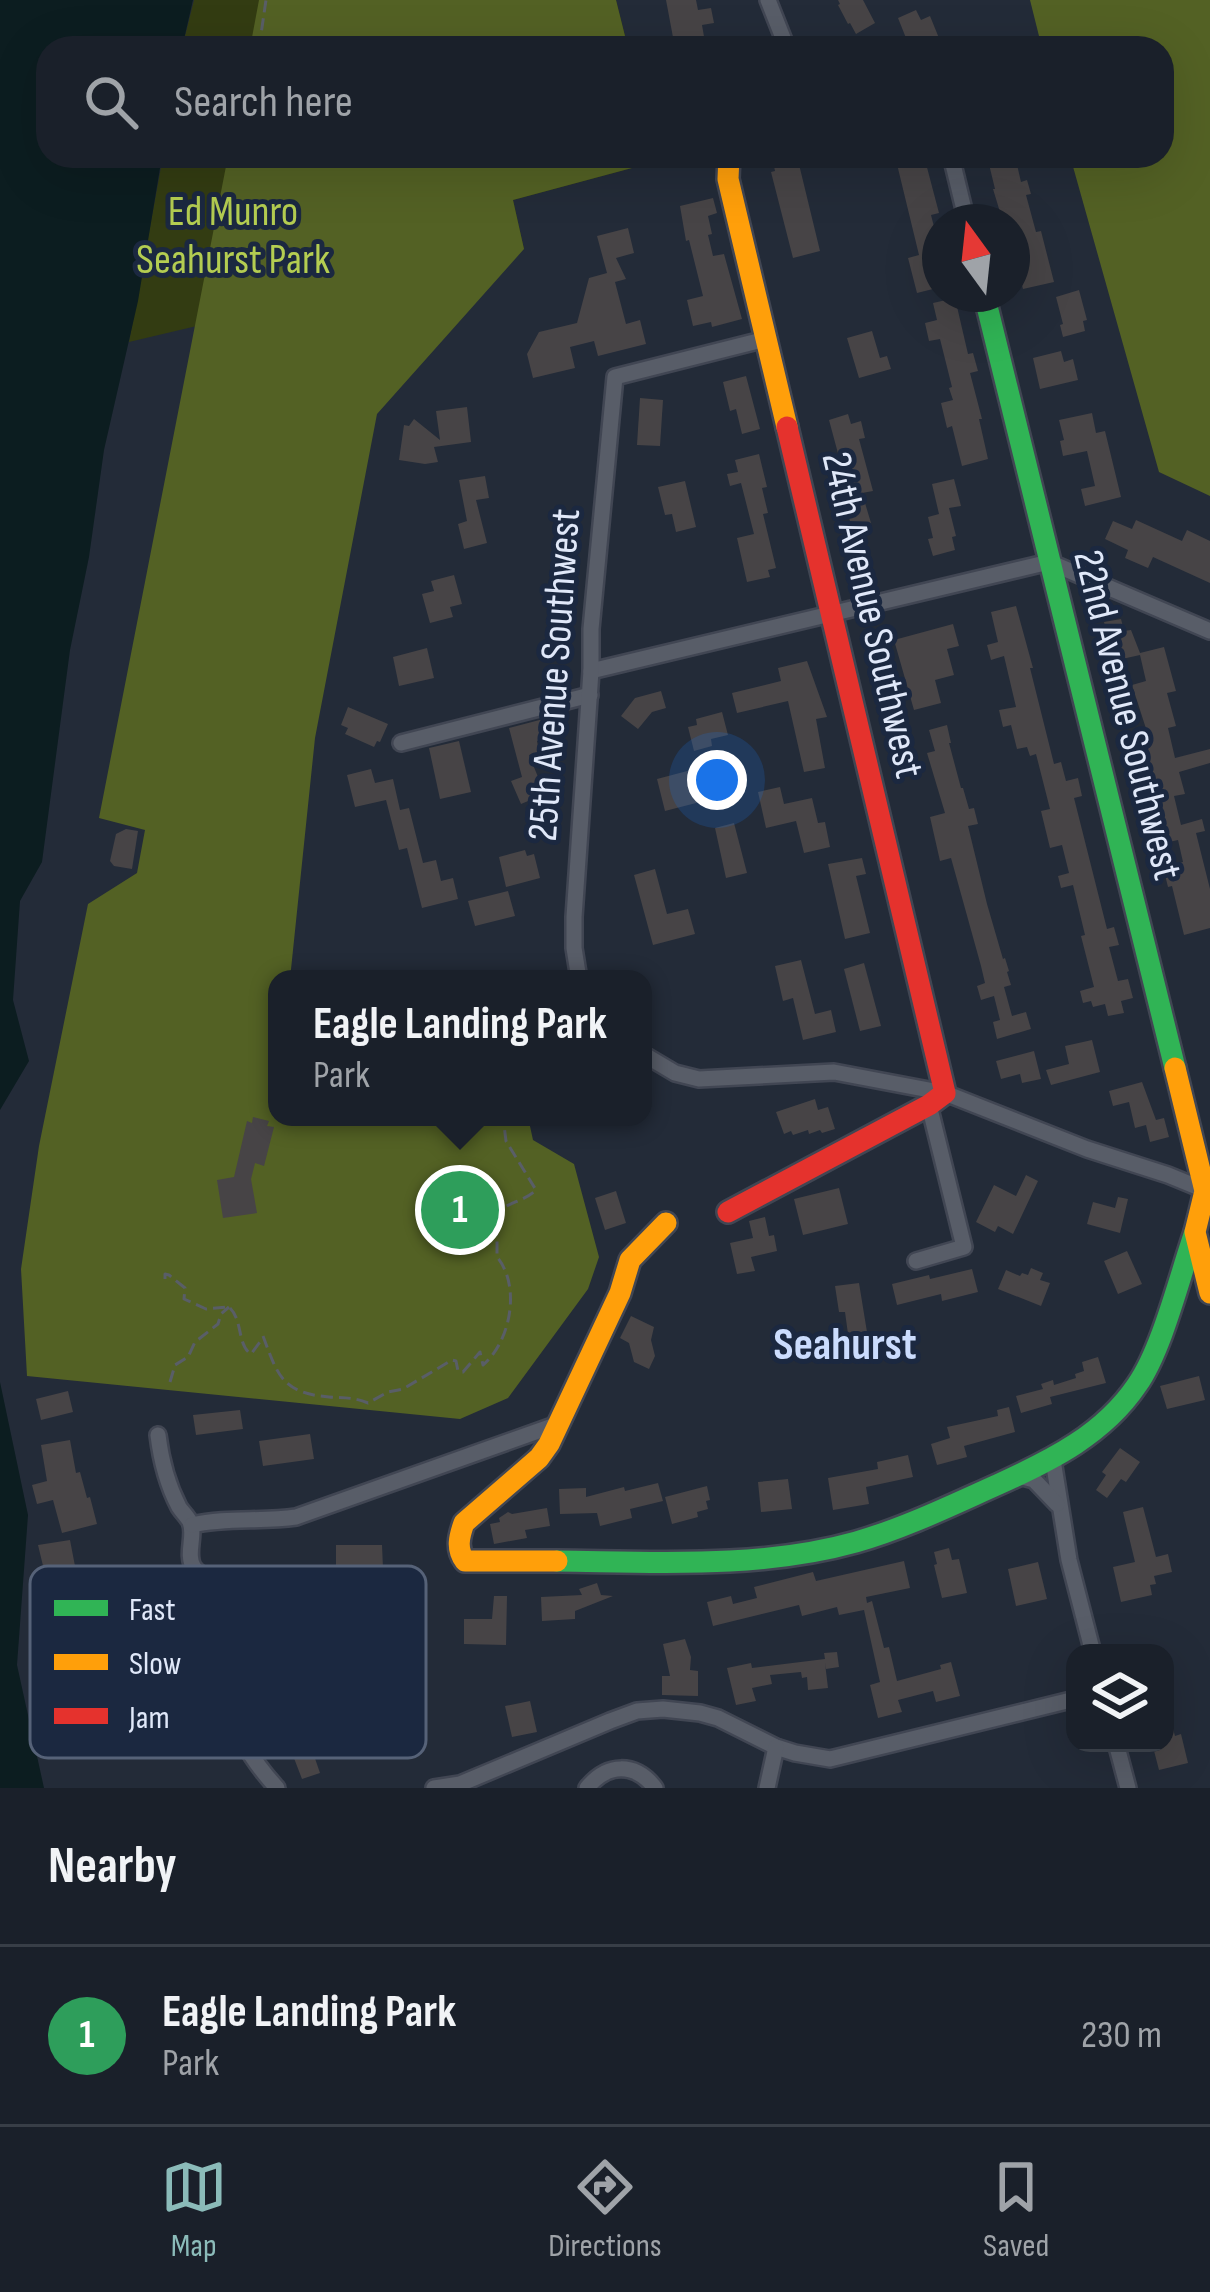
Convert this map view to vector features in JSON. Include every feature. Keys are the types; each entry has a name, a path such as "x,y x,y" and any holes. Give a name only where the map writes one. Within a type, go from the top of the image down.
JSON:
{"street":[{"path":"768,0 782,36"},
{"name":"24th Avenue Southwest","path":"728,168 832,614 937,1099 964,1247 916,1261"},
{"path":"954,168 963,204"},
{"name":"22nd Avenue Southwest","path":"988,312 1207,1191 1195,1232 1210,1293"},
{"name":"25th Avenue Southwest","path":"578,970 574,917 591,629 615,377 766,339"},
{"path":"591,671 1049,562 1210,631"},
{"path":"401,743 590,694"},
{"path":"652,1059 675,1073 699,1079 834,1072 937,1099 1207,1191"},
{"path":"728,1212 937,1099"},
{"path":"666,1223 632,1254 620,1293 539,1458 464,1523 460,1555 471,1561 702,1562 801,1553 855,1542 923,1518 1019,1476 1053,1460 1111,1418 1140,1382 1195,1232"},
{"path":"192,1525 232,1518 296,1517 558,1424"},
{"path":"158,1435 167,1479 192,1525 194,1566"},
{"path":"1053,1460 1069,1560 1091,1644"},
{"path":"1019,1476 1034,1480 1061,1512"},
{"path":"434,1788 460,1784 637,1712 700,1713 795,1754 830,1759 1066,1701"},
{"path":"767,1788 776,1747"},
{"path":"1118,1752 1128,1788"},
{"path":"253,1758 277,1788"},
{"path":"587,1788 596,1778 620,1768 640,1774 655,1788"}],"path":[{"path":"261,36 266,0"},
{"path":"166,1276 185,1288 184,1299 206,1309 229,1307 236,1314 248,1353 258,1348 263,1336 279,1378 294,1391 368,1403 388,1391 404,1389 452,1360 464,1372 480,1352 483,1365 499,1349 506,1333 512,1293 497,1257 493,1220 500,1209 527,1200 536,1190 506,1141 504,1126"},
{"path":"170,1382 175,1365 188,1357 195,1342 218,1324 229,1307"}],"green space":[{"path":"194,0 616,0 625,36 185,36"},
{"path":"259,0 616,0 625,36 252,36"},
{"path":"1030,0 1210,0 1210,496 1159,472 1073,168 1174,168 1174,36 1039,36"},
{"name":"Ed Munro Seahurst Park","path":"161,168 632,168 513,200 524,249 129,342"},
{"path":"226,168 632,168 513,200 524,249 377,414 315,738 291,970 268,970 268,1126 530,1126 533,1140 574,1164 599,1257 588,1289 508,1398 460,1419 27,1376 21,1269 39,1146 88,904 137,873 145,830 99,818"}],"shaded area":[{"path":"0,0 193,0 185,36 36,36 36,168 160,168 138,301 104,450 70,650 42,862 20,901 13,1000 29,1061 0,1110"},
{"path":"0,1382 28,1515 17,1665 30,1724 30,1758 37,1758 44,1788 0,1788"}],"building":[{"path":"666,0 696,0 698,10 711,8 714,23 702,25 704,36 673,36"},
{"path":"838,0 863,0 875,23 856,34"},
{"path":"916,10 921,20 930,16 938,36 905,36 898,18"},
{"path":"800,168 820,251 793,258 771,172"},
{"path":"898,168 927,168 937,204 922,204 922,292 917,293 908,258 919,255"},
{"path":"990,168 1018,168 1021,182 1027,180 1028,204 998,204"},
{"path":"713,198 717,213 708,216 712,234 708,235 713,256 724,254 742,319 712,327 711,322 693,326 687,300 703,296 680,206"},
{"path":"1030,210 1036,232 1041,231 1054,282 1030,287"},
{"path":"628,228 634,253 616,258 626,279 615,282 626,324 640,320 646,344 598,356 594,341 570,347 575,368 533,378 527,354 539,332 577,323 589,278 607,273 597,236"},
{"path":"1079,290 1085,331 1063,337 1056,297"},
{"path":"935,312 958,312 968,354 973,353 978,371 970,373 988,459 962,466 941,403 953,400 940,339 929,341 925,323 937,320"},
{"path":"872,331 880,358 887,356 891,369 859,378 847,338"},
{"path":"1061,351 1064,362 1073,359 1078,380 1040,389 1033,358"},
{"path":"746,376 760,429 742,434 723,382"},
{"path":"640,398 663,400 660,446 637,445"},
{"path":"467,407 471,442 434,447 438,462 399,460 404,425 414,419 440,440 436,411"},
{"path":"1092,413 1096,433 1105,431 1121,497 1085,506 1081,489 1095,486 1087,451 1063,456 1059,420"},
{"path":"848,414 851,424 861,421 865,438 859,439 873,491 862,493 871,523 852,528 847,511 853,509 829,420"},
{"path":"759,454 767,487 762,488 768,513 763,514 776,568 768,570 770,577 747,582 737,538 754,534 741,483 730,486 727,474 738,472 735,460"},
{"path":"485,476 489,498 476,500 487,543 464,549 458,524 467,521 459,480"},
{"path":"954,479 961,506 949,508 955,550 933,556 928,517 939,514 932,484"},
{"path":"685,481 696,527 676,532 672,514 665,515 658,487"},
{"path":"1136,520 1182,541 1187,530 1210,541 1210,583 1153,557 1148,568 1125,558 1128,550 1105,539 1113,521 1132,529"},
{"path":"454,575 462,604 450,607 453,617 430,623 422,594 434,591 431,581"},
{"path":"1016,606 1054,764 1061,762 1066,781 1078,778 1082,796 1074,798 1107,929 1114,927 1119,945 1109,947 1118,981 1128,979 1133,998 1121,1001 1124,1013 1108,1016 1105,1004 1083,1003 1080,991 1094,987 1081,936 1085,935 1073,885 1061,888 1058,876 1069,873 1062,845 1050,848 1041,811 1050,809 1036,754 1030,756 1027,747 1017,749 1011,725 1003,727 999,710 1016,707 1004,656 991,660 987,645 998,642 991,612"},
{"path":"1121,619 1140,653 1164,647 1176,691 1167,693 1176,726 1168,728 1175,758 1210,749 1210,763 1179,772 1185,794 1174,796 1181,825 1202,819 1205,831 1196,833 1210,889 1210,928 1184,935 1163,867 1183,862 1178,840 1169,842 1162,814 1144,819 1139,801 1148,799 1138,757 1133,759 1129,743 1149,738 1132,685 1146,681 1140,655 1113,661 1104,622"},
{"path":"953,624 959,646 947,649 954,675 935,680 941,703 914,710 894,640"},
{"path":"427,648 434,678 399,686 393,657"},
{"path":"807,661 827,717 816,719 825,768 804,772 788,701 737,713 732,693 781,681 778,668"},
{"path":"661,691 666,708 652,712 638,729 621,716 635,698"},
{"path":"348,707 388,724 374,747 345,734 348,728 341,725"},
{"path":"722,712 728,735 711,739 712,746 694,751 688,727 697,725 696,719"},
{"path":"551,717 556,736 537,741 539,752 529,755 545,794 521,804 511,781 522,777 509,728"},
{"path":"947,725 961,788 978,824 968,826 1009,971 1011,985 1004,987 1012,1016 1026,1012 1031,1029 997,1039 993,1022 1000,1020 994,996 981,1000 977,986 985,983 951,858 940,861 930,817 945,813 927,753 935,751 929,730"},
{"path":"459,741 471,792 440,799 429,748"},
{"path":"371,769 375,783 393,779 400,810 409,808 423,863 436,860 441,881 453,878 458,899 422,908 407,848 399,850 386,800 355,807 347,775"},
{"path":"691,770 700,802 665,811 657,779"},
{"path":"780,787 784,804 812,798 818,823 825,822 830,847 804,853 796,821 766,828 758,792"},
{"path":"734,823 747,873 726,878 715,828"},
{"path":"126,829 138,831 132,869 110,861 116,834"},
{"path":"525,850 527,856 534,854 540,878 506,887 499,857"},
{"path":"862,858 866,874 856,876 870,933 845,939 828,864"},
{"path":"655,869 667,914 688,909 695,934 653,945 634,875"},
{"path":"508,891 515,916 475,926 468,901"},
{"path":"801,960 815,1014 831,1010 836,1032 803,1040 793,998 783,1001 775,966"},
{"path":"864,963 881,1026 860,1031 844,969"},
{"path":"1092,1040 1100,1072 1051,1085 1046,1070 1069,1064 1065,1046"},
{"path":"1034,1051 1041,1079 1022,1083 1020,1074 1001,1079 996,1061"},
{"path":"1142,1082 1156,1120 1164,1118 1169,1137 1150,1142 1146,1125 1135,1128 1129,1102 1113,1106 1109,1091"},
{"path":"815,1099 818,1110 828,1107 835,1129 784,1134 776,1112"},
{"path":"253,1117 274,1127 264,1166 255,1163 251,1179 257,1213 223,1218 217,1180 234,1177 247,1121 252,1123"},
{"path":"1026,1175 1038,1181 1013,1234 998,1226 995,1232 976,1222 994,1185 1016,1196"},
{"path":"839,1188 848,1224 803,1235 794,1199"},
{"path":"616,1191 626,1223 605,1230 595,1198"},
{"path":"1118,1197 1128,1199 1120,1233 1087,1224 1093,1202 1115,1208"},
{"path":"765,1217 777,1251 751,1257 755,1271 737,1274 730,1243 753,1238 749,1221"},
{"path":"1127,1251 1142,1284 1118,1294 1104,1261"},
{"path":"1031,1268 1043,1273 1040,1280 1050,1283 1041,1306 998,1289 1006,1270 1020,1276 1028,1275"},
{"path":"972,1269 978,1292 942,1301 941,1294 897,1305 892,1284"},
{"path":"859,1283 867,1332 848,1334 835,1286"},
{"path":"631,1316 654,1327 655,1356 649,1369 634,1362 629,1343 620,1338"},
{"path":"1098,1357 1106,1383 1050,1397 1052,1404 1021,1413 1016,1396 1043,1389 1041,1384 1053,1380 1054,1385 1076,1378 1075,1374 1084,1371 1082,1362"},
{"path":"1199,1376 1205,1400 1167,1409 1160,1386"},
{"path":"68,1391 73,1412 41,1420 36,1399"},
{"path":"1009,1407 1015,1432 964,1446 967,1457 937,1465 931,1444 950,1438 947,1427 998,1416 997,1410"},
{"path":"240,1410 243,1429 196,1435 193,1415"},
{"path":"310,1434 314,1459 263,1466 259,1441"},
{"path":"70,1440 76,1473 80,1472 97,1524 62,1533 53,1500 37,1504 32,1485 47,1481 41,1445"},
{"path":"1120,1448 1140,1462 1107,1498 1096,1490 1106,1475 1102,1472"},
{"path":"908,1455 913,1477 866,1487 869,1504 833,1510 828,1478 878,1469 877,1462"},
{"path":"788,1479 792,1509 761,1512 758,1482"},
{"path":"658,1483 663,1501 630,1509 632,1518 600,1526 597,1513 560,1514 559,1489 586,1488 586,1497"},
{"path":"707,1486 708,1509 672,1524 665,1497"},
{"path":"1143,1507 1156,1557 1168,1554 1172,1572 1154,1576 1152,1595 1121,1602 1113,1567 1135,1562 1123,1512"},
{"path":"547,1508 550,1526 525,1530 527,1538 494,1544 490,1524 500,1522 508,1512"},
{"path":"70,1540 75,1566 43,1566 38,1545"},
{"path":"336,1545 382,1545 383,1566 336,1566"},
{"path":"949,1548 952,1560 959,1559 967,1593 942,1598 934,1552"},
{"path":"904,1561 910,1588 866,1597 867,1603 872,1601 884,1648 889,1647 897,1681 951,1662 960,1696 936,1702 933,1691 898,1700 902,1712 878,1718 870,1685 880,1682 864,1610 839,1615 837,1607 802,1616 799,1605 713,1626 707,1602 731,1596 733,1604 757,1598 754,1587 813,1572 816,1581"},
{"path":"1038,1562 1047,1599 1016,1606 1008,1569"},
{"path":"597,1583 601,1595 613,1596 575,1611 575,1619 542,1621 541,1597 582,1595 579,1589"},
{"path":"494,1596 507,1596 506,1645 464,1644 464,1619 492,1619"},
{"path":"685,1639 690,1670 698,1671 698,1696 662,1695 662,1676 670,1676 663,1644"},
{"path":"837,1652 839,1667 826,1669 825,1663 828,1688 808,1690 807,1677 802,1678 801,1672 770,1675 772,1684 752,1688 756,1701 736,1705 727,1668 825,1659 824,1653"},
{"path":"530,1701 537,1732 512,1737 505,1706"},
{"path":"1174,1732 1181,1734 1188,1763 1159,1770 1154,1752 1174,1752"},
{"path":"294,1758 315,1758 320,1773 302,1779"}],"traffic: fast":[{"path":"988,312 1175,1068"},
{"path":"557,1561 707,1562 820,1551 910,1523 1038,1465 1093,1432 1137,1385 1162,1333 1195,1232"}],"traffic: slow":[{"path":"728,168 787,427"},
{"path":"1175,1068 1205,1191 1195,1232 1210,1293"},
{"path":"557,1561 465,1561 459,1547 462,1528 549,1444 620,1293 630,1260 666,1223"}],"traffic: jam":[{"path":"728,1212 945,1093 787,427"}],"place":[{"name":"Eagle Landing Park","path":"460,1210"}],"district":[{"name":"Seahurst","path":"845,1345"}]}
